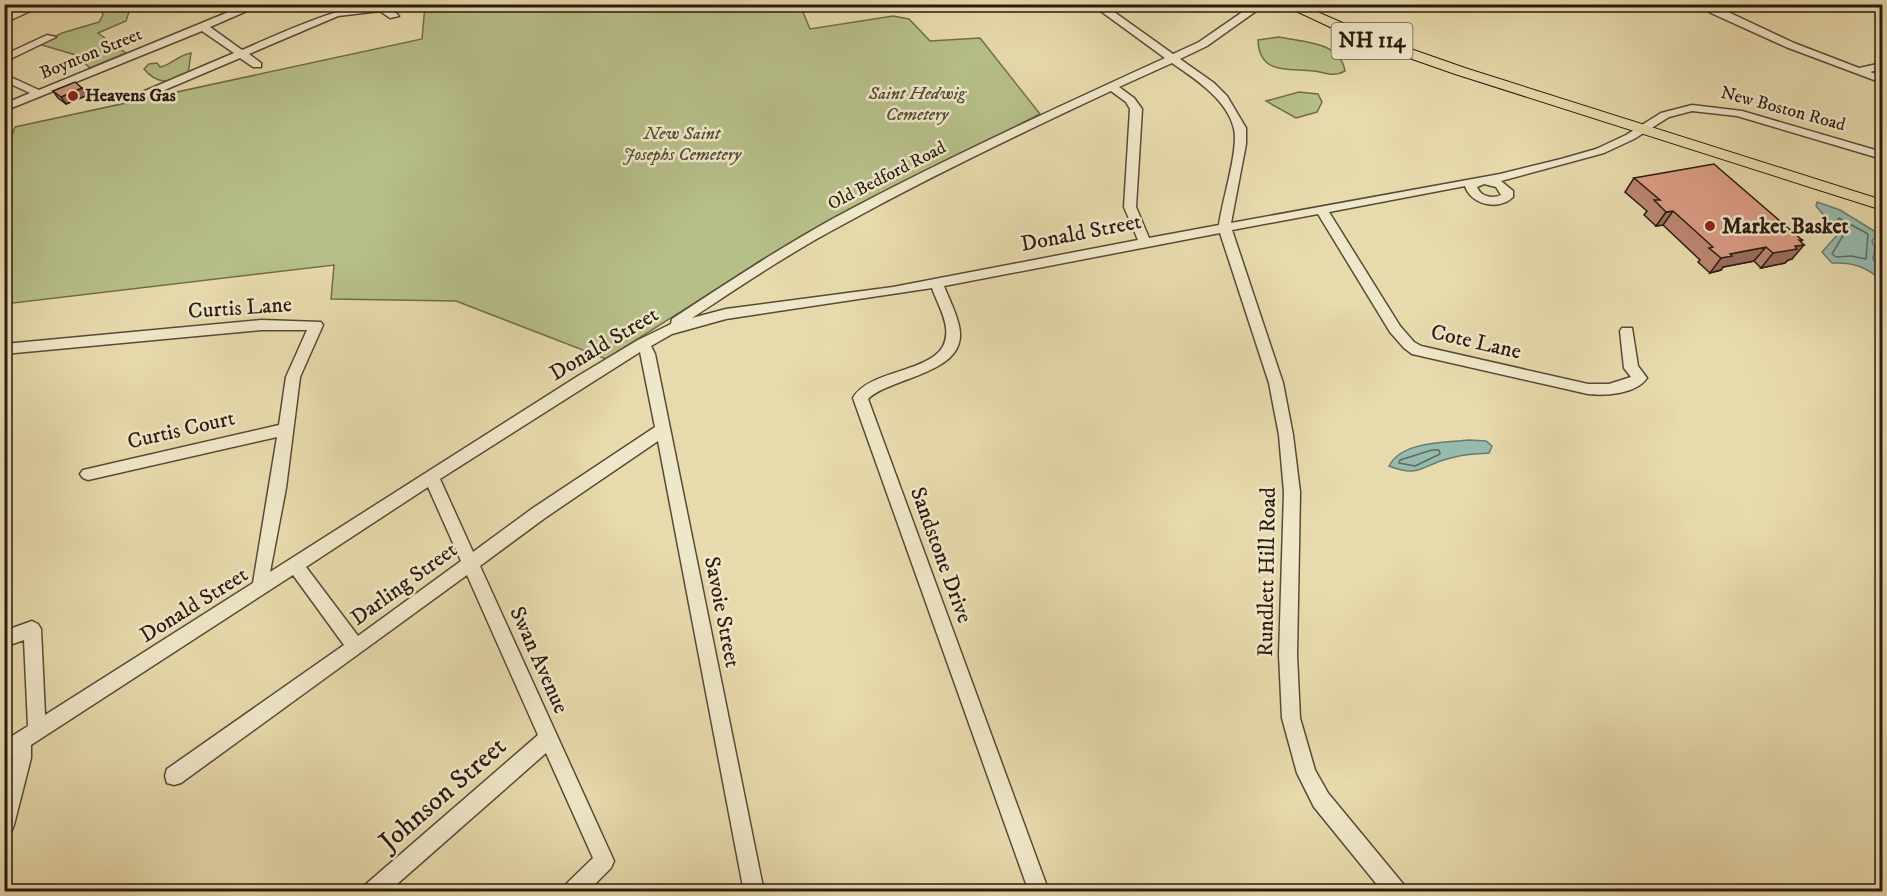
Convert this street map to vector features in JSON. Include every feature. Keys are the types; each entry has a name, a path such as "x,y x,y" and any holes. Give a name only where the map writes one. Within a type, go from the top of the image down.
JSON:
{"main road":[{"name":"NH 114","path":"1287,4 1387,46 1641,130 1882,205"}],"street":[{"path":"4,20 41,4"},
{"name":"Boynton Street","path":"4,108 258,4"},
{"path":"1096,4 1210,85 1223,98 1240,128 1240,144 1226,229"},
{"name":"Old Bedford Road","path":"667,330 769,261 839,221 994,142 1173,59 1214,37 1260,4"},
{"path":"1702,4 1790,45 1882,80"},
{"path":"1714,11 1744,4"},
{"path":"144,95 342,12 382,8 394,16"},
{"path":"203,27 257,65"},
{"path":"4,59 51,37"},
{"path":"1859,71 1882,66"},
{"path":"4,77 38,93"},
{"path":"1112,87 1130,100 1136,109 1130,207 1145,243"},
{"name":"New Boston Road","path":"1641,130 1665,115 1682,109 1720,110 1755,117 1882,156"},
{"name":"Donald Street","path":"4,752 643,343 667,330 726,314 862,296 937,283 1426,192 1600,151 1641,130"},
{"name":"Donald Street","path":"1426,192 1477,196 1499,201 1508,194 1515,180 1535,168"},
{"path":"1477,196 1471,188 1473,182 1480,180 1500,184 1508,194"},
{"name":"Cote Lane","path":"1322,211 1395,329 1408,345 1417,350 1588,389 1605,390 1622,388 1641,378 1632,368 1627,331"},
{"name":"Rundlett Hill Road","path":"1226,229 1276,383 1286,435 1292,512 1288,692 1297,745 1306,773 1321,800 1341,827 1397,891"},
{"name":"Sandstone Drive","path":"937,283 953,328 948,350 926,368 866,389 860,398 1039,891"},
{"path":"705,303 712,310 726,314"},
{"name":"Curtis Lane","path":"4,349 261,325 316,325 293,377 284,430 278,488 260,580 262,588"},
{"name":"Savoie Street","path":"643,343 648,354 754,891"},
{"name":"Darling Street","path":"174,776 549,506 662,429"},
{"name":"Curtis Court","path":"88,474 284,430"},
{"name":"Swan Avenue","path":"432,478 604,861 572,891"},
{"path":"296,567 356,647"},
{"path":"4,639 32,629 29,736 4,825"},
{"name":"Johnson Street","path":"372,891 549,738"}],"green space":[{"path":"153,5 129,12 126,21 98,33 126,53 90,68 76,55 42,45 62,33 99,22 103,15 101,9"},
{"path":"425,5 800,5 810,29 893,16 909,19 930,41 980,38 1040,114 878,196 777,251 606,359 456,301 331,299 334,265 5,304 5,154 15,127 422,39"},
{"path":"1279,37 1328,48 1342,61 1345,71 1333,74 1277,68 1269,64 1260,51 1258,40"},
{"path":"191,53 188,74 176,79 159,80 144,69 149,64 157,63 160,67 164,66"},
{"path":"1299,92 1318,94 1322,102 1317,112 1296,118 1266,101"}],"water":[{"path":"1817,202 1840,210 1879,234 1872,241 1875,248 1873,259 1882,270 1882,280 1859,266 1832,263 1822,252 1839,233 1816,206"},
{"path":"1469,440 1486,441 1492,446 1489,453 1457,456 1414,471 1389,466 1403,452 1413,448"}],"building":[{"path":"75,82 82,88 61,97 53,91"},
{"name":"Market Basket","path":"1714,164 1802,240 1799,240 1804,245 1795,246 1797,249 1773,253 1766,247 1721,258 1709,248 1713,247 1673,211 1666,212 1654,200 1660,200 1634,178"}],"place":[{"name":"Heavens Gas","path":"73,96"},
{"name":"Market Basket","path":"1710,226"}],"park label":[{"name":"Saint Hedwig Cemetery","path":"917,104"},
{"name":"New Saint Josephs Cemetery","path":"682,144"}]}
